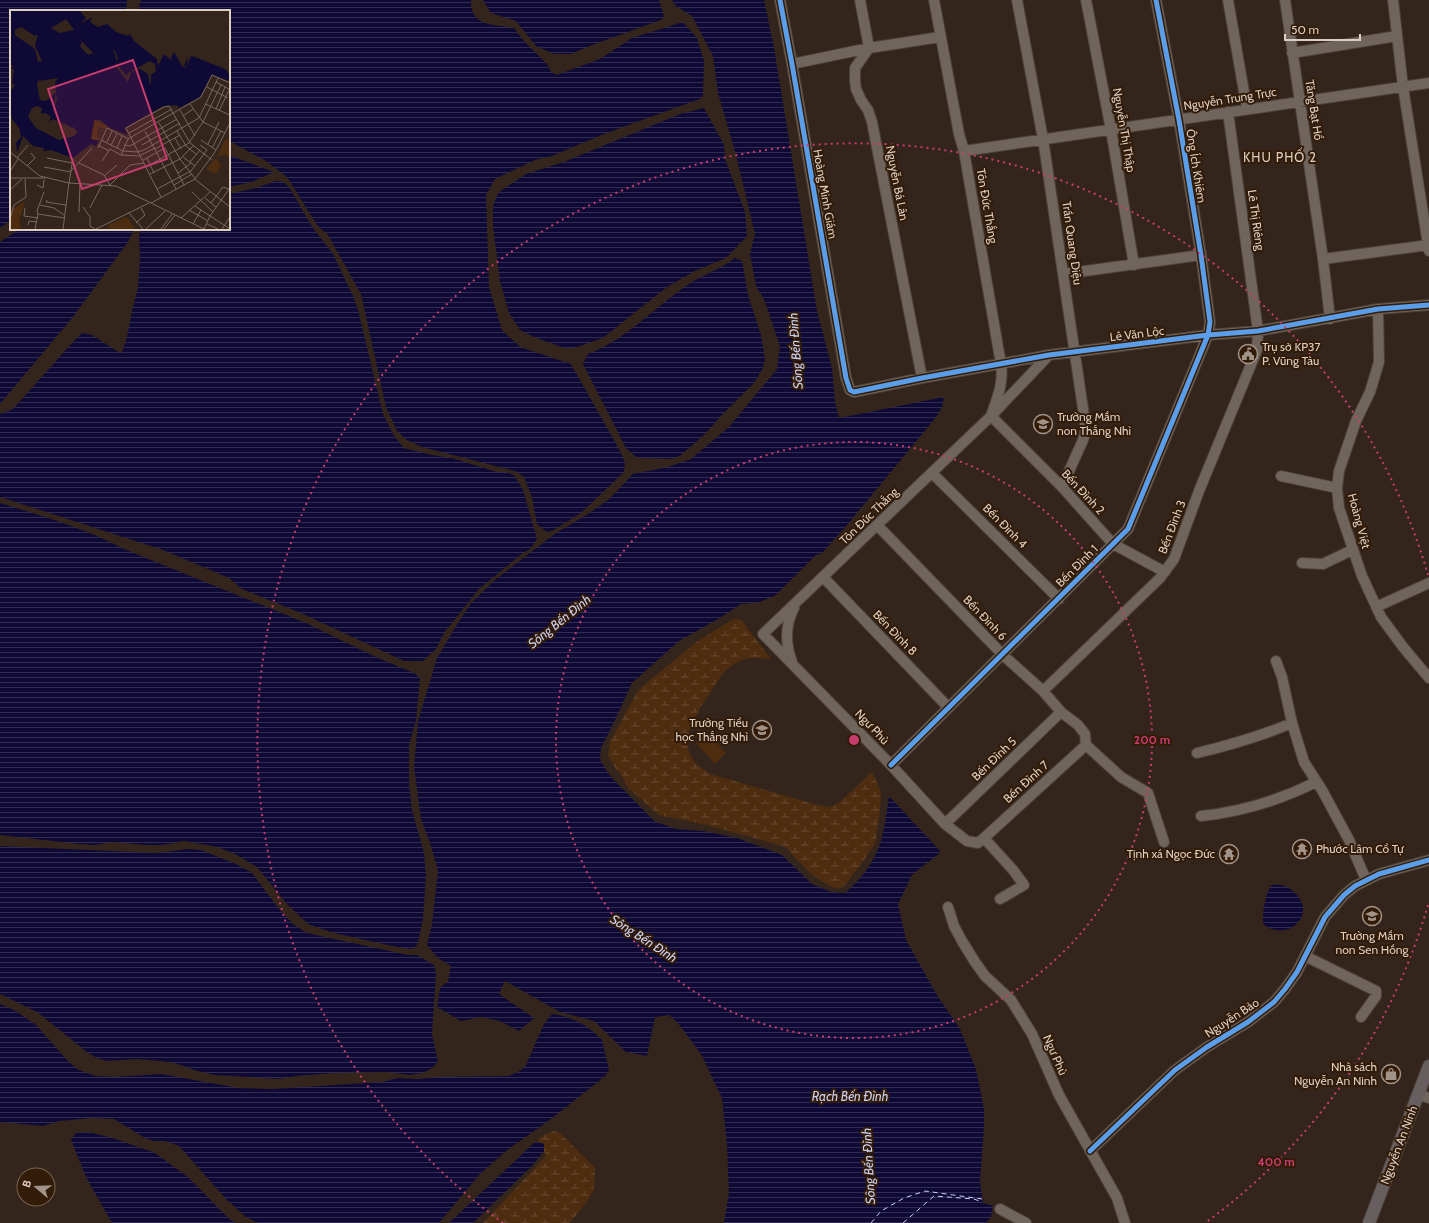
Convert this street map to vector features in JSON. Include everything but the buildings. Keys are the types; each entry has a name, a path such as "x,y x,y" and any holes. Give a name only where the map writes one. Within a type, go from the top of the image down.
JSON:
{"main road":[{"name":"Nguyễn An Ninh","path":"1369,1223 1424,1096 1429,1066"}],"street":[{"name":"Hoàng Minh Giám","path":"780,0 846,378 850,390"},
{"path":"860,0 868,48"},
{"name":"Tôn Đức Thắng","path":"934,0 959,134 964,151 1002,371 999,395 991,416"},
{"name":"Trần Quang Diệu","path":"1017,0 1043,139 1085,422 1085,434 1062,487"},
{"name":"Nguyễn Thị Thập","path":"1086,0 1111,130 1134,265"},
{"name":"Ông Ích Khiêm","path":"1156,0 1179,120 1201,255 1210,322 1208,335"},
{"path":"1228,0 1248,109"},
{"name":"Tăng Bạt Hổ","path":"1284,0 1323,260 1330,319"},
{"path":"1323,260 1429,247 1403,87 1393,0"},
{"path":"1292,53 1397,36"},
{"path":"792,64 868,48 940,37"},
{"name":"Nguyễn Bá Lân","path":"868,48 856,68 856,90 868,110 872,122 922,378"},
{"name":"Nguyễn Trung Trực","path":"964,151 1429,83"},
{"name":"Lê Thị Riêng","path":"1228,112 1258,331"},
{"path":"1063,274 1201,255"},
{"name":"Lê Văn Lộc","path":"850,390 854,392 922,378 1074,352 1208,335 1258,331 1378,309 1429,305"},
{"name":"Hoàng Việt","path":"1378,309 1379,362 1370,392 1356,421 1338,470 1337,488 1339,508 1362,576 1381,617 1399,642 1429,678"},
{"name":"Bến Đình 3","path":"1043,691 1165,572 1174,559 1199,491 1257,350 1258,331"},
{"name":"Bến Đình 1","path":"890,765 1003,655 1128,529 1208,335"},
{"name":"Tôn Đức Thắng","path":"764,634 991,416 1049,356"},
{"name":"Bến Đình 2","path":"991,416 1062,487 1113,544 1165,572"},
{"name":"Bến Đình 4","path":"932,473 1059,599"},
{"path":"1281,476 1337,488"},
{"name":"Bến Đình 6","path":"878,526 1003,655 1043,691 1061,712 1078,725 1085,734 1086,745"},
{"path":"1302,563 1323,564 1352,550"},
{"name":"Bến Đình 8","path":"823,577 948,707"},
{"path":"1376,607 1429,583"},
{"path":"793,664 787,642 787,631 791,613 797,602"},
{"name":"Ngư Phủ","path":"764,634 945,824 967,841 978,843 984,838"},
{"path":"1276,661 1282,677 1292,723 1304,762 1322,790 1349,840 1366,880"},
{"name":"Bến Đình 5","path":"945,824 1061,712"},
{"path":"1197,753 1234,744 1292,723"},
{"path":"1086,745 1121,777 1148,793 1164,842"},
{"name":"Bến Đình 7","path":"984,838 1086,745"},
{"path":"1201,816 1253,806 1281,797 1316,782"},
{"path":"984,838 1013,870 1024,886 1000,899"},
{"name":"Nguyễn Bảo","path":"1090,1151 1175,1070 1207,1047 1248,1022 1274,1002 1285,990 1297,972 1325,916 1332,907 1355,886 1394,869 1429,860"},
{"name":"Ngư Phủ","path":"948,907 959,936 975,962 985,976 1011,1000 1032,1034 1059,1095 1117,1198 1125,1223"},
{"path":"1305,956 1376,991 1376,996 1361,1017"},
{"path":"1000,1209 1026,1223"}],"green space":[{"path":"734,619 741,620 771,659 754,658 742,660 729,668 722,675 691,725 688,736 688,746 691,756 698,765 710,774 814,804 830,807 840,802 872,772 881,792 876,839 874,845 862,863 844,886 838,889 816,878 786,847 707,825 659,815 628,788 621,774 608,756 610,742 636,694 644,685 699,640"},
{"path":"707,732 726,753 715,764 696,743"},
{"path":"554,1131 561,1134 595,1168 594,1189 588,1200 570,1223 483,1223 546,1156 544,1144 536,1141 546,1134"}],"water":[{"path":"0,0 127,0 126,10 10,10 10,221 0,228"},
{"path":"141,0 471,0 472,9 475,16 479,20 492,25 514,28 524,41 547,64 551,72 557,75 600,59 632,38 683,22 697,38 704,61 703,96 700,99 604,134 552,156 535,160 495,179 486,195 489,287 502,330 520,347 571,364 620,451 625,463 624,472 581,513 552,531 547,532 537,524 532,497 524,477 515,471 422,447 407,440 397,431 386,407 361,294 328,235 317,225 287,177 266,161 230,142 230,10 139,10"},
{"path":"483,0 659,0 664,17 661,20 571,54 554,54 536,46 516,21 491,13"},
{"name":"Rạch Bến Đình","path":"672,0 764,0 774,48 817,311 832,368 835,402 839,418 944,397 942,407 937,416 822,553 816,555 776,595 760,602 741,604 679,641 632,683 601,748 600,760 611,777 654,821 675,829 703,831 737,838 782,855 812,884 831,892 845,893 855,884 872,861 882,836 889,796 941,852 912,875 898,904 906,940 938,997 959,1027 976,1069 984,1109 980,1181 983,1203 993,1206 991,1217 986,1223 724,1223 729,1193 727,1145 722,1098 701,1054 678,1023 669,1015 655,1017 647,1056 626,1052 594,1021 560,1012 505,981 499,994 534,1018 519,1031 500,1021 481,1017 461,1021 437,1007 440,988 448,981 451,966 438,958 427,945 432,924 438,871 421,819 414,767 418,721 437,658 471,603 496,579 556,533 608,500 633,474 668,467 691,459 729,427 777,369 780,346 764,299 756,286 750,254 755,234 736,155 718,93 713,56 692,16 676,6"},
{"path":"704,108 724,145 725,159 745,212 747,236 726,258 695,271 667,287 603,338 574,348 564,348 520,330 509,313 500,281 493,226 493,206 498,193 526,174 564,162 680,114"},
{"path":"230,155 274,172 252,182 230,187"},
{"path":"275,181 286,184 313,228 333,254 358,310 383,414 394,436 404,448 452,458 497,472 507,472 515,476 523,490 537,539 530,549 479,589 444,633 436,649 423,661 404,661 303,614 242,589 229,578 163,550 0,497 0,414 13,409 82,333 92,335 120,353 122,352 127,337 138,288 140,258 139,236 141,230 230,230 230,194 256,188"},
{"path":"18,230 134,230 128,242 73,317 0,404 0,242"},
{"path":"735,258 742,261 748,295 761,335 765,359 762,370 753,384 704,435 681,455 672,459 636,457 626,448 583,364 588,354 616,340 692,282"},
{"path":"0,503 79,529 124,549 306,623 378,658 414,673 420,678 416,721 409,745 409,784 412,810 424,853 426,875 423,919 418,943 415,948 410,949 392,946 334,933 308,924 287,904 257,867 237,855 218,847 184,841 163,845 114,842 94,845 0,835"},
{"path":"0,846 156,853 189,849 201,850 236,864 252,873 279,909 294,925 307,933 408,955 417,955 434,965 436,973 432,1034 438,1062 431,1069 422,1073 410,1075 386,1072 334,1073 279,1079 215,1075 194,1070 175,1063 160,1061 137,1059 107,1061 97,1058 87,1052 37,1012 0,994"},
{"path":"1272,885 1282,885 1287,887 1295,893 1301,901 1303,910 1301,917 1297,924 1290,928 1281,930 1272,929 1263,924 1265,903"},
{"path":"0,1004 16,1011 36,1025 77,1069 95,1076 113,1077 161,1074 239,1088 272,1089 382,1082 398,1078 419,1079 439,1077 508,1076 525,1067 544,1024 552,1014 573,1019 597,1035 602,1040 609,1070 599,1081 551,1119 506,1151 480,1174 439,1223 258,1223 246,1217 226,1199 179,1146 165,1141 154,1141 145,1138 114,1119 93,1118 59,1121 43,1126 0,1122"},
{"path":"88,1132 113,1138 155,1153 189,1178 230,1220 236,1223 112,1223 86,1177 71,1140 76,1133"},
{"path":"536,1141 544,1144 544,1151 531,1167 473,1223 449,1223"}],"ferry route":[{"path":"871,1223 881,1211 904,1198 925,1191 982,1199"},
{"path":"903,1223 934,1196 974,1199 982,1202"}],"cycle path":[{"path":"780,0 846,378 850,390 854,392 1049,355 1208,335 1258,331 1378,309 1429,305"},
{"path":"891,765 1128,529 1208,335 1210,322 1201,255 1179,120 1156,0"},
{"path":"1090,1151 1175,1070 1207,1047 1248,1022 1274,1002 1297,972 1325,917 1344,895 1355,886 1379,874 1429,860"}],"place":[{"name":"Trụ sở KP37 P. Vũng Tàu","path":"1248,354"},
{"name":"Trường Mầm non Thắng Nhì","path":"1043,424"},
{"name":"Trường Tiểu học Thắng Nhì","path":"762,730"},
{"name":"Phước Lâm Cổ Tự","path":"1302,849"},
{"name":"Tịnh xá Ngọc Đức","path":"1229,854"},
{"name":"Trường Mầm non Sen Hồng","path":"1372,916"},
{"name":"Nhà sách Nguyễn An Ninh","path":"1391,1074"}],"district":[{"name":"KHU PHỐ 2","path":"1280,157"}],"water label":[{"name":"Sông Bến Đình","path":"795,351"},
{"name":"Sông Bến Đình","path":"559,621"},
{"name":"Sông Bến Đình","path":"644,938"},
{"name":"Sông Bến Đình","path":"868,1166"}]}
